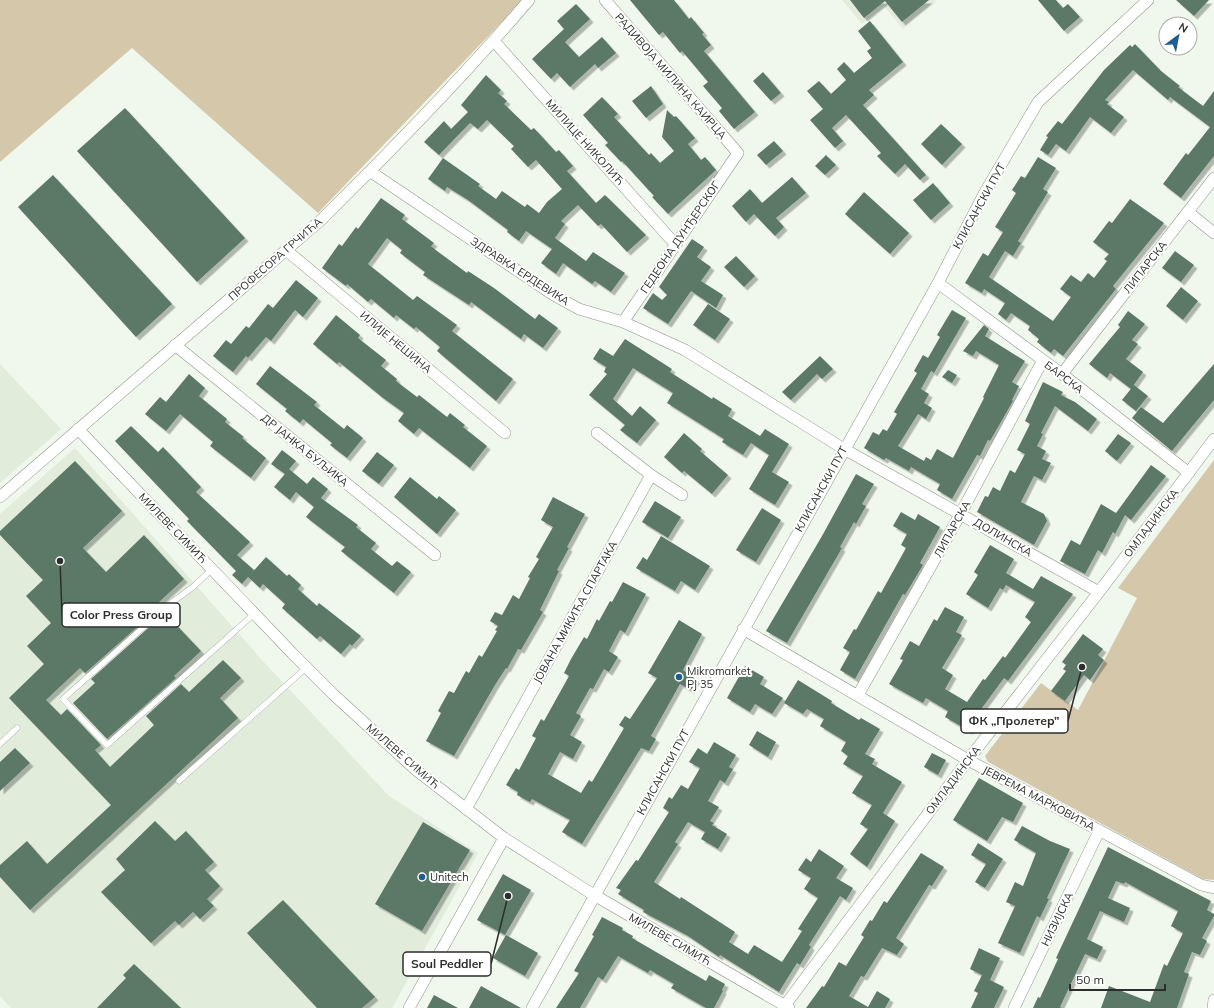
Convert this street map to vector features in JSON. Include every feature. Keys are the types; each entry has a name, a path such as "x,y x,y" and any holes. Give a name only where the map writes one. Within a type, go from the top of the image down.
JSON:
{"street":[{"name":"ПРОФЕСОРА ГРЧИЋА","path":"0,497 286,250 371,172 494,41 529,0"},
{"name":"РАДИВОЈА МИЛИНА КАИРЦА","path":"605,0 738,153"},
{"name":"КЛИСАНСКИ ПУТ","path":"532,1008 938,283 985,192 1038,102 1148,0"},
{"name":"МИЛИЦЕ НИКОЛИЋ","path":"494,41 675,244"},
{"name":"ГЕДЕОНА ДУНЂЕРСКОГ","path":"623,322 738,153"},
{"name":"ЗДРАВКА ЕРДЕВИКА","path":"371,172 552,294 579,309 623,322 685,350 844,449"},
{"name":"ЛИПАРСКА","path":"1062,374 1214,178"},
{"path":"1188,212 1214,233"},
{"name":"ИЛИЈЕ НЕШИНА","path":"286,250 506,433"},
{"name":"БАРСКА","path":"938,283 1062,374 1189,473"},
{"name":"ДР ЈАНКА БУЉИКА","path":"175,345 435,555"},
{"name":"ЛИПАРСКА","path":"858,695 961,513 1043,360"},
{"name":"МИЛЕВЕ СИМИЋ","path":"78,429 306,668 416,770 504,838 594,895 785,1007"},
{"path":"597,433 651,475 682,495"},
{"name":"ОМЛАДИНСКА","path":"785,1007 968,760 1099,592 1214,439"},
{"name":"ДОЛИНСКА","path":"844,449 961,513 1099,592"},
{"name":"ЈОВАНА МИКИЋА СПАРТАКА","path":"466,809 651,475"},
{"name":"ЈЕВРЕМА МАРКОВИЋА","path":"743,629 968,760 1201,885 1214,888"},
{"name":"НИЗИЈСКА","path":"1014,1008 1099,831"},
{"path":"409,1008 504,838"},
{"path":"1213,1008 1214,1000"}],"lane":[{"path":"212,569 193,587 167,606 63,699 107,745 254,614"},
{"path":"179,782 306,668"},
{"path":"0,744 18,728"}],"shaded area":[{"path":"0,0 523,0 318,213 132,48 0,162"},
{"path":"842,0 934,0 936,2 903,29 884,6 862,24"},
{"path":"0,364 61,429 0,483"},
{"path":"75,448 261,659 389,796 478,853 392,1008 11,1008 0,996 0,514"},
{"path":"1214,460 1214,880 1203,879 988,762 985,756 1041,683 1078,710 1137,598 1118,588"}],"building":[{"path":"630,0 674,0 689,19 691,17 704,33 702,34 711,45 704,51 755,112 734,129 719,111 722,108 703,86 708,82 682,51 680,53 663,32 659,35"},
{"path":"850,0 929,0 902,22 885,1 864,18"},
{"path":"1038,0 1056,0 1063,8 1068,4 1080,17 1064,31"},
{"path":"1176,0 1209,0 1194,16"},
{"path":"576,4 590,19 565,42 579,57 602,37 616,53 598,68 595,64 570,87 557,73 551,79 532,59 564,29 557,21"},
{"path":"870,21 903,62 869,90 874,95 863,105 926,175 920,180 905,164 895,174 877,156 881,153 846,115 832,128 843,141 835,148 810,120 823,109 807,91 819,81 831,94 846,80 837,69 844,62 854,73 872,58 867,51 871,48 858,31"},
{"path":"1135,44 1161,71 1180,86 1178,87 1203,106 1214,91 1214,156 1181,198 1163,184 1186,153 1188,155 1210,127 1170,97 1168,100 1133,70 1105,100 1109,102 1107,104 1124,117 1111,133 1090,117 1066,151 1056,144 1048,155 1040,150 1048,137 1046,136 1058,121 1062,124 1104,70 1130,45 1132,47"},
{"path":"763,72 781,93 771,101 753,81"},
{"path":"486,75 501,90 498,93 507,101 504,104 531,130 534,128 556,152 559,150 573,166 567,171 596,203 605,195 646,235 627,252 601,224 598,226 578,205 561,221 565,224 555,238 586,261 593,252 625,273 611,292 595,281 592,284 563,263 556,274 541,263 552,249 526,231 519,241 507,232 508,230 468,200 447,187 445,191 428,179 443,158 480,184 478,186 496,199 502,191 525,207 527,204 539,213 547,202 562,189 536,160 528,167 511,149 514,146 487,120 478,129 470,123 439,155 424,142 444,121 451,129 468,112 461,105"},
{"path":"651,86 663,104 646,118 632,101"},
{"path":"602,97 618,114 614,117 649,155 651,153 660,163 674,151 662,137 667,110 674,117 676,116 695,138 688,144 701,160 705,157 716,170 668,214 652,197 654,196 605,145 608,143 583,115"},
{"path":"125,108 245,238 197,282 77,151"},
{"path":"941,124 962,144 942,165 921,144"},
{"path":"774,141 783,151 766,165 757,155"},
{"path":"826,155 836,165 825,175 815,166"},
{"path":"1038,157 1056,168 1043,189 1048,192 1018,241 1021,243 1013,256 1005,251 989,277 1053,321 1071,297 1060,289 1071,275 1081,282 1088,273 1094,278 1107,261 1104,259 1109,254 1093,242 1109,221 1112,223 1130,199 1164,223 1113,286 1116,289 1063,356 1054,349 1051,353 1037,342 1039,339 1028,330 1030,326 1011,313 1006,320 998,314 1005,303 984,289 982,293 965,283 983,253 988,256 1003,232 995,227 1016,193 1012,190 1021,176 1025,178"},
{"path":"53,175 172,304 136,337 18,207"},
{"path":"792,177 806,193 776,218 784,227 775,236 754,214 746,222 732,206 750,189 762,203"},
{"path":"933,183 950,203 931,220 913,200"},
{"path":"864,192 909,233 890,254 845,214"},
{"path":"381,198 405,215 402,219 434,243 431,246 437,251 467,273 468,271 494,288 535,319 539,314 558,328 543,348 524,334 521,339 471,302 469,305 423,275 425,272 400,253 402,250 387,238 368,264 413,300 417,296 457,325 452,331 513,379 496,401 437,351 440,347 416,327 414,329 396,315 394,318 371,299 368,302 347,284 346,286 322,268 339,244 342,246 356,227 358,229"},
{"path":"692,239 704,247 697,257 711,267 701,281 723,295 716,308 691,291 668,324 643,308 653,293 662,300 667,295 659,287"},
{"path":"1175,251 1194,265 1181,282 1162,268"},
{"path":"736,256 755,276 744,287 724,267"},
{"path":"296,280 318,298 303,317 295,310 271,341 266,337 248,358 246,356 233,372 213,356 226,340 231,344 246,326 249,328 268,304 273,308"},
{"path":"1181,287 1198,301 1183,320 1166,306"},
{"path":"708,304 730,319 715,340 693,325"},
{"path":"952,310 966,318 934,373 931,371 921,389 929,394 924,403 932,408 926,419 918,414 898,446 924,461 926,457 931,460 937,449 953,458 999,365 976,351 973,356 963,351 984,325 989,329 985,336 1025,361 1012,382 1019,386 1012,400 1013,401 990,441 988,440 980,456 977,455 952,499 937,490 940,484 911,467 909,471 886,458 884,460 864,448 873,432 879,435 883,429 887,431 897,414 894,412 917,373 914,371 923,355 928,358 940,337 937,335"},
{"path":"1128,311 1145,324 1132,340 1138,344 1126,359 1143,372 1131,389 1110,373 1107,378 1089,364 1120,327 1118,325"},
{"path":"336,315 360,335 358,338 386,360 381,366 397,379 396,381 417,397 419,395 447,417 450,413 465,425 463,427 487,446 470,468 419,428 414,434 398,421 404,413 339,362 337,364 313,344"},
{"path":"625,339 672,369 670,372 712,399 713,397 732,409 728,416 760,436 765,429 789,444 772,472 789,482 775,505 749,489 769,455 751,443 743,455 722,442 724,439 667,403 673,393 633,368 613,399 632,416 640,406 656,420 637,443 620,430 625,425 589,395 607,374 604,372 606,367 593,359 600,348 613,356"},
{"path":"820,356 833,369 822,379 817,374 791,400 782,392"},
{"path":"1214,364 1214,400 1172,451 1132,418 1141,407 1163,423"},
{"path":"270,366 317,402 314,405 344,429 347,425 363,438 347,458 330,445 332,443 303,419 300,423 285,411 287,409 256,384"},
{"path":"948,370 957,375 952,383 942,377"},
{"path":"189,374 205,388 199,396 227,419 225,422 244,437 242,438 266,458 251,478 210,446 213,442 180,414 166,431 145,414 160,397 166,402"},
{"path":"1043,382 1063,392 1061,395 1075,402 1097,419 1088,431 1055,406 1041,433 1043,434 1037,446 1046,451 1042,459 1051,463 1042,480 1034,476 1021,502 1044,514 1047,521 1034,545 977,512 985,496 988,497 993,487 1000,491 1010,470 1015,473 1025,454 1017,450 1030,424 1025,421"},
{"path":"1134,385 1148,396 1136,411 1122,400"},
{"path":"131,426 158,452 163,447 201,487 196,492 250,542 237,555 254,570 242,584 232,575 236,571 187,521 189,519 115,441"},
{"path":"684,433 702,449 700,451 728,475 712,494 684,471 682,473 664,457"},
{"path":"1118,434 1131,443 1117,461 1105,451"},
{"path":"282,450 296,461 285,474 271,464"},
{"path":"377,452 394,465 379,484 362,471"},
{"path":"75,461 122,511 83,548 106,572 144,535 184,579 157,604 160,607 85,673 80,668 46,700 61,715 67,709 101,745 95,750 110,767 154,725 146,716 181,684 189,692 223,660 241,678 220,698 238,718 30,910 0,877 0,865 27,841 47,864 111,805 9,698 44,664 27,646 51,623 26,596 43,580 0,535 0,531"},
{"path":"1151,465 1166,476 1131,520 1125,515 1115,534 1113,532 1102,553 1098,550 1085,574 1060,561 1071,540 1080,545 1101,504 1116,513"},
{"path":"289,469 307,484 313,477 328,489 321,498 358,525 356,527 376,543 371,549 392,566 397,561 411,572 394,593 341,551 345,547 306,517 314,507 296,492 290,500 274,487"},
{"path":"856,474 874,484 862,504 866,506 856,524 854,522 840,547 842,548 787,643 766,631 822,536"},
{"path":"410,477 437,499 439,496 456,510 437,534 394,497"},
{"path":"553,497 585,514 567,547 569,548 557,570 559,571 540,610 543,612 521,650 518,649 507,669 506,668 495,685 454,756 426,741 441,713 438,711 449,691 454,693 466,671 469,673 479,655 482,657 497,631 495,630 498,626 490,621 495,612 502,615 513,595 519,599 530,578 528,577 539,559 536,557 553,527 541,520"},
{"path":"655,501 681,517 668,538 642,522"},
{"path":"762,508 781,520 756,562 736,550"},
{"path":"901,512 915,520 918,514 940,527 920,563 923,565 905,595 903,594 855,679 840,670 850,652 843,648 854,629 856,630 878,591 881,593 906,548 901,545 907,534 893,526"},
{"path":"661,536 710,566 695,590 681,581 675,591 636,568 643,557 647,560"},
{"path":"990,545 1014,559 1006,573 1033,589 1041,576 1073,594 1008,681 1004,678 982,708 969,731 945,717 948,711 926,698 923,703 889,684 903,660 900,659 910,641 919,646 934,619 937,621 945,607 964,617 956,632 962,635 942,668 953,675 945,689 967,702 983,679 985,680 1003,656 1005,658 1031,622 1025,617 1035,602 1006,585 1003,590 1000,588 988,608 966,594 978,575 974,572"},
{"path":"266,557 287,576 289,574 301,585 298,589 317,606 319,603 361,636 352,646 350,644 341,654 320,636 317,639 282,608 285,604 263,584 260,588 248,577"},
{"path":"623,582 646,594 625,633 620,630 609,651 618,657 609,672 604,669 593,689 590,688 576,713 581,716 570,735 582,742 573,759 560,752 548,774 581,793 589,780 592,782 624,728 619,725 625,716 630,719 657,678 648,673 679,620 702,634 683,670 697,680 691,690 680,684 651,736 656,739 649,751 641,748 582,844 562,832 570,820 532,799 530,802 526,800 517,795 518,792 506,785 516,768 519,770 536,738 532,736 541,719 544,721 569,676 564,673 571,659 584,637 587,639 597,619 599,621 610,601 612,602"},
{"path":"165,613 201,651 174,676 176,678 107,739 73,703 95,683 91,679"},
{"path":"1083,634 1103,649 1098,655 1104,660 1090,680 1084,675 1065,701 1051,691 1066,671 1063,669 1066,665 1062,662"},
{"path":"745,666 764,677 760,684 783,698 772,714 755,704 750,712 727,698"},
{"path":"798,680 859,720 861,718 880,729 865,754 875,759 872,764 902,782 883,813 895,821 867,867 850,854 868,829 860,824 872,805 852,793 863,776 843,764 848,756 841,751 846,742 820,726 824,719 807,709 803,714 784,703"},
{"path":"757,731 776,742 768,757 749,745"},
{"path":"714,742 736,755 729,767 733,769 725,783 720,780 708,801 719,807 710,821 714,823 712,825 727,834 718,849 701,839 705,832 688,822 675,842 678,844 654,882 680,899 681,897 735,932 729,942 748,954 754,945 782,962 802,931 798,929 818,898 804,889 811,878 798,870 806,858 811,862 819,849 844,866 836,878 853,888 846,900 840,896 809,945 811,947 800,965 797,963 779,992 720,955 719,957 688,936 643,912 644,910 618,894 621,890 616,888 636,860 638,861 669,812 663,808 669,797 672,799 681,785 688,789 700,768 689,762 698,748 707,754"},
{"path":"15,748 30,763 0,791 0,762"},
{"path":"932,753 946,760 938,775 924,767"},
{"path":"979,778 1023,803 1013,822 1002,817 987,841 953,820"},
{"path":"155,821 175,841 186,831 214,862 205,870 220,886 207,899 214,906 200,919 193,912 179,925 175,921 151,943 101,892 125,870 116,859"},
{"name":"Unitech","path":"423,822 470,850 422,931 375,904"},
{"path":"1022,826 1050,841 1070,849 1047,898 1049,899 1040,918 1037,916 1020,953 998,943 1015,906 1006,902 1015,882 1023,886 1036,853 1014,840"},
{"path":"978,843 1003,859 985,888 975,882 986,864 971,855"},
{"path":"1108,847 1211,901 1207,910 1214,914 1214,916 1202,938 1207,941 1200,955 1192,952 1184,972 1189,974 1177,1008 1101,1008 1109,986 1150,1002 1164,964 1167,966 1183,933 1171,926 1178,911 1125,882 1124,884 1116,881 1108,898 1130,908 1124,922 1100,911 1087,939 1103,947 1097,959 1085,954 1060,1007 1062,1008 1033,1008 1038,997 1040,998 1058,959 1056,958"},
{"path":"921,853 944,867 932,886 929,885 896,938 904,944 897,955 882,948 864,977 861,976 849,996 868,1007 877,991 890,999 885,1008 806,1008 822,986 824,987 839,962 846,966 864,937 861,935 870,920 872,921 884,901 887,903"},
{"path":"503,874 531,890 505,935 477,920"},
{"path":"283,900 375,997 362,1008 317,1008 247,933"},
{"path":"602,917 623,928 622,930 633,936 632,938 706,981 709,975 725,984 714,1008 706,1008 671,988 674,984 650,970 648,973 618,956 603,980 598,977 580,1008 556,1008 579,973 574,971 594,936 592,935"},
{"path":"506,935 538,953 525,976 493,958"},
{"path":"979,948 1000,958 990,980 1004,987 994,1008 971,1008 978,993 974,991 982,975 970,969"},
{"path":"134,964 181,1008 97,1008 126,978 123,975"},
{"path":"481,986 521,1008 469,1008"},
{"path":"434,995 458,1008 427,1008"}],"place":[{"name":"Color Press Group","path":"60,561"},
{"name":"ФК „Пролетер”","path":"1082,667"},
{"name":"Mikromarket PJ 35","path":"679,677"},
{"name":"Unitech","path":"422,877"},
{"name":"Soul Peddler","path":"508,896"}]}
